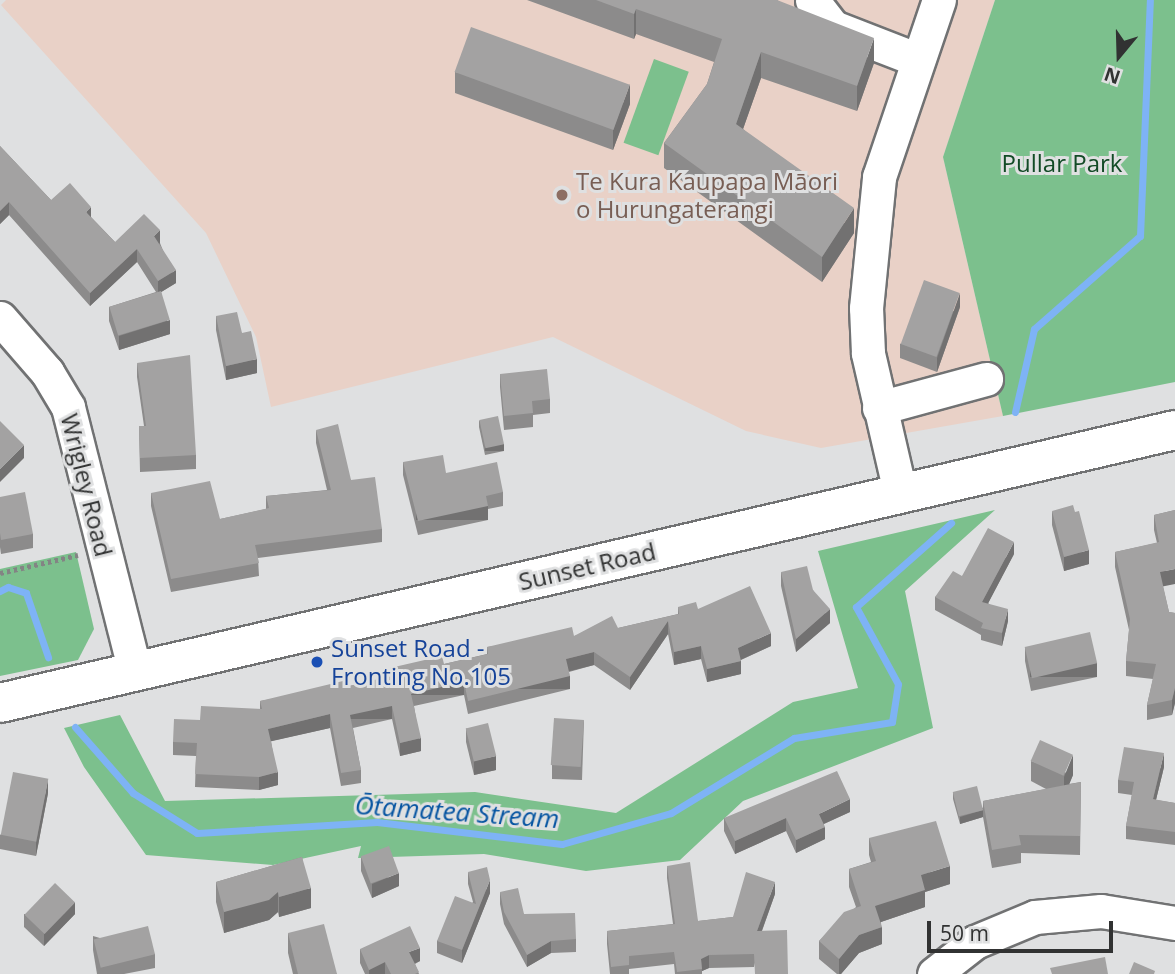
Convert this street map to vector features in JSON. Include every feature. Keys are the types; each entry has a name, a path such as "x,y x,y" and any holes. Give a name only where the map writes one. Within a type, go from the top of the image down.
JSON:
{"main road":[{"name":"Sunset Road","path":"0,703 1175,430"}],"street":[{"path":"812,0 833,27 918,60"},
{"path":"901,492 880,408 866,334 877,190 888,143 939,0"},
{"name":"Wrigley Road","path":"0,318 47,372 68,407 135,672"},
{"path":"880,408 986,379"},
{"path":"934,974 975,942 1035,917 1101,911 1175,923"}],"path":[{"path":"0,573 104,549"}],"shaded area":[{"name":"Te Kura Kaupapa Māori o Hurungaterangi","path":"6,0 995,0 943,157 1003,416 821,448 746,431 553,337 271,407 256,337 206,233 1,5"}],"green space":[{"name":"Pullar Park","path":"995,0 1175,0 1175,382 1003,416 943,157"},
{"path":"654,59 689,72 658,155 624,143"},
{"path":"995,510 905,591 933,728 743,801 680,860 586,871 484,854 358,858 361,846 273,865 146,855 84,767 64,728 120,715 165,801 475,792 616,813 793,702 858,688 818,551"},
{"path":"76,552 94,629 78,660 0,676 0,569"}],"building":[{"path":"596,0 777,0 874,38 857,86 761,52 736,124 854,208 822,257 664,143 707,84 722,39 636,9 634,14"},
{"path":"471,27 630,85 613,130 455,72"},
{"path":"0,146 51,200 70,183 91,207 86,212 115,242 144,214 160,230 154,236 176,270 158,281 137,249 90,293 9,202 0,211"},
{"path":"924,280 960,293 936,357 901,344"},
{"path":"161,291 170,320 118,335 109,307"},
{"path":"237,312 242,333 251,331 257,359 226,366 216,316"},
{"path":"190,355 196,455 140,458 139,426 146,426 137,363"},
{"path":"547,369 550,399 532,401 533,413 504,416 500,374"},
{"path":"498,416 504,444 485,448 479,420"},
{"path":"0,421 24,445 0,469"},
{"path":"338,424 351,480 375,477 382,529 255,545 259,563 171,579 151,493 210,481 220,519 269,508 266,496 331,490 316,430"},
{"path":"443,455 446,473 497,462 503,492 486,496 488,506 418,521 403,462"},
{"path":"25,492 33,534 1,540 0,497"},
{"path":"1073,505 1075,512 1079,511 1089,550 1064,557 1052,511"},
{"path":"1175,510 1175,569 1160,572 1169,612 1175,613 1175,688 1172,700 1147,705 1156,664 1126,661 1130,619 1115,552 1159,542 1154,515"},
{"path":"988,528 1014,542 982,602 1008,609 1002,633 981,628 983,623 935,597 953,571 962,576"},
{"path":"807,566 813,590 830,609 796,639 781,572"},
{"path":"750,586 771,633 738,648 741,661 707,669 701,646 674,652 668,621 630,677 594,652 566,659 570,676 468,701 464,682 411,694 421,738 400,743 392,706 350,715 361,770 341,773 330,714 268,729 278,772 259,777 195,774 197,743 173,742 174,719 200,720 201,706 262,709 260,701 343,681 345,687 391,676 390,668 442,656 444,664 488,654 487,647 572,627 574,636 612,616 618,628 679,614 678,607 696,602 698,609"},
{"path":"1090,632 1097,663 1032,678 1025,647"},
{"path":"554,718 584,720 581,767 551,765"},
{"path":"488,723 496,756 474,762 466,729"},
{"path":"1040,740 1073,755 1064,776 1031,761"},
{"path":"1124,747 1164,753 1153,799 1175,803 1175,832 1126,826 1134,782 1118,780"},
{"path":"837,771 850,799 819,814 825,827 796,840 786,818 735,841 724,818"},
{"path":"13,772 48,779 36,842 1,835"},
{"path":"1081,782 1080,836 1019,835 1021,845 992,850 983,801"},
{"path":"977,786 983,810 959,816 953,792"},
{"path":"936,821 950,866 921,875 925,890 875,906 882,927 859,935 839,959 819,941 844,912 861,906 849,869 876,861 869,838"},
{"path":"389,846 399,873 371,884 361,856"},
{"path":"302,857 311,888 279,897 278,892 269,900 224,912 216,882"},
{"path":"690,862 698,921 733,917 746,872 775,882 757,931 787,930 788,974 755,974 754,954 709,955 701,959 702,969 677,972 674,952 629,956 629,965 611,967 607,931 675,924 667,866"},
{"path":"487,867 490,880 462,950 437,941 455,896 476,904 468,872"},
{"path":"55,883 75,902 45,934 24,915"},
{"path":"518,888 524,914 575,913 576,939 551,941 527,955 504,912 500,892"},
{"path":"324,924 337,974 298,974 288,933"},
{"path":"148,926 155,954 101,968 94,940"},
{"path":"410,926 420,948 409,952 419,972 391,974 385,962 369,970 360,949"},
{"path":"1105,957 1108,974 1052,974 1050,968"},
{"path":"1134,962 1155,971 1154,974 1129,974"}],"waterway":[{"name":"Ōtamatea Stream","path":"1015,412 1034,329 1140,236 1150,0"},
{"name":"Ōtamatea Stream","path":"75,727 133,793 197,833 377,822 562,844 671,813 794,738 892,722 898,684 856,607 951,523"},
{"name":"Ōtamatea Stream","path":"0,591 8,587 26,593 48,657"}],"place":[{"name":"Te Kura Kaupapa Māori o Hurungaterangi","path":"562,195"},
{"name":"Sunset Road - Fronting No.105","path":"317,662"}]}
